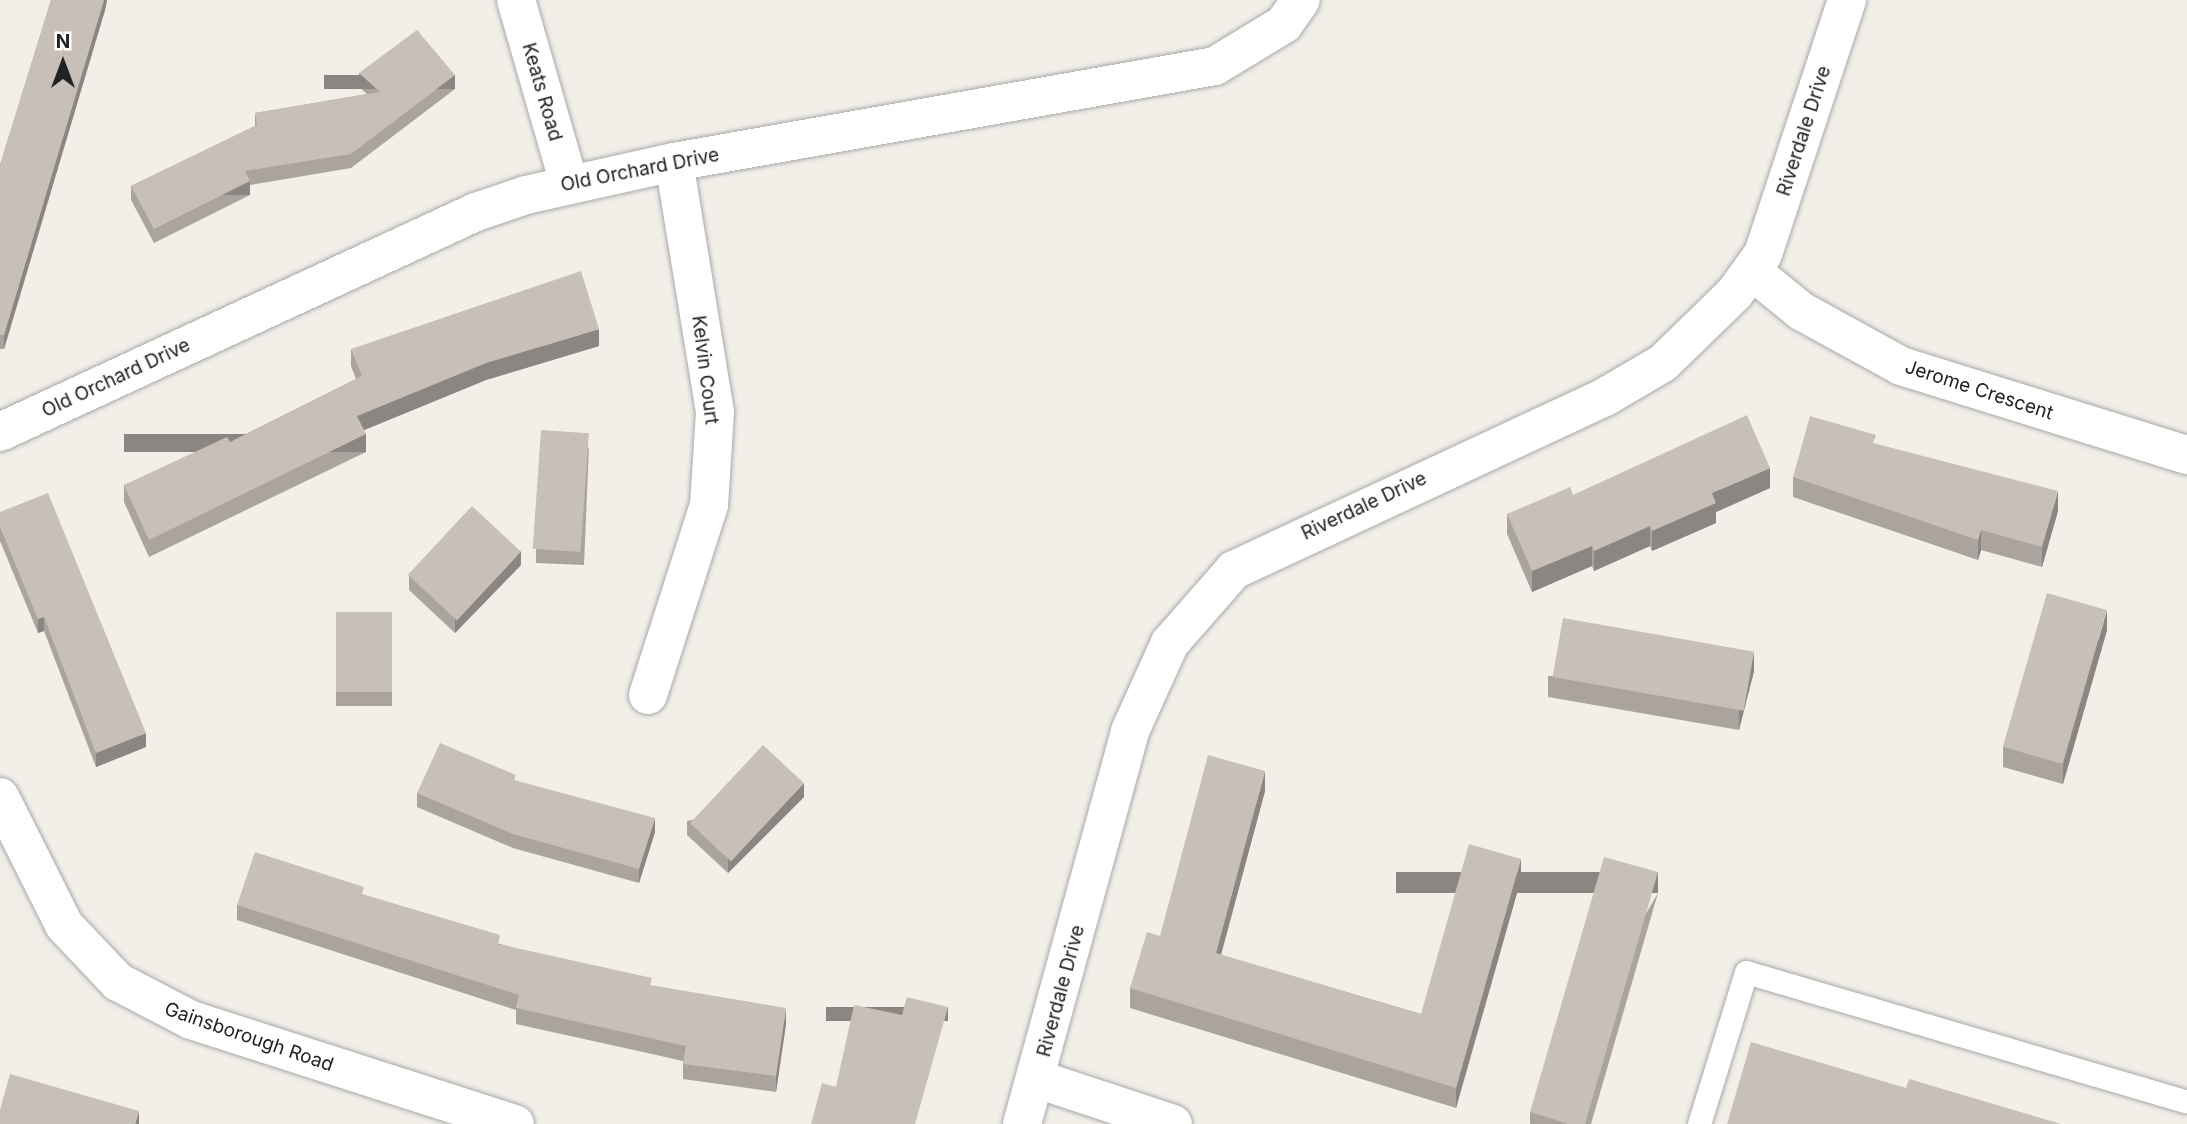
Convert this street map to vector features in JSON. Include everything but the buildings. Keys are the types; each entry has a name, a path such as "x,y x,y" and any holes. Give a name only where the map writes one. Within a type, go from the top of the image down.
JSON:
{"street":[{"name":"Keats Road","path":"516,0 569,184"},
{"name":"Old Orchard Drive","path":"0,432 476,212 569,184 674,162 1215,66 1284,24 1301,0"},
{"name":"Riverdale Drive","path":"1022,1124 1037,1079 1144,691 1210,592 1234,570 1295,537 1605,397 1663,363 1752,271 1763,254 1847,0"},
{"name":"Kelvin Court","path":"648,695 709,505 715,412 674,162"},
{"name":"Jerome Crescent","path":"1752,271 1801,311 1901,366 2187,455"},
{"name":"Gainsborough Road","path":"0,797 59,916 118,982 191,1020 430,1111 515,1124"},
{"path":"1037,1079 1173,1124"}],"lane":[{"path":"1699,1124 1746,972 2185,1101"}]}
